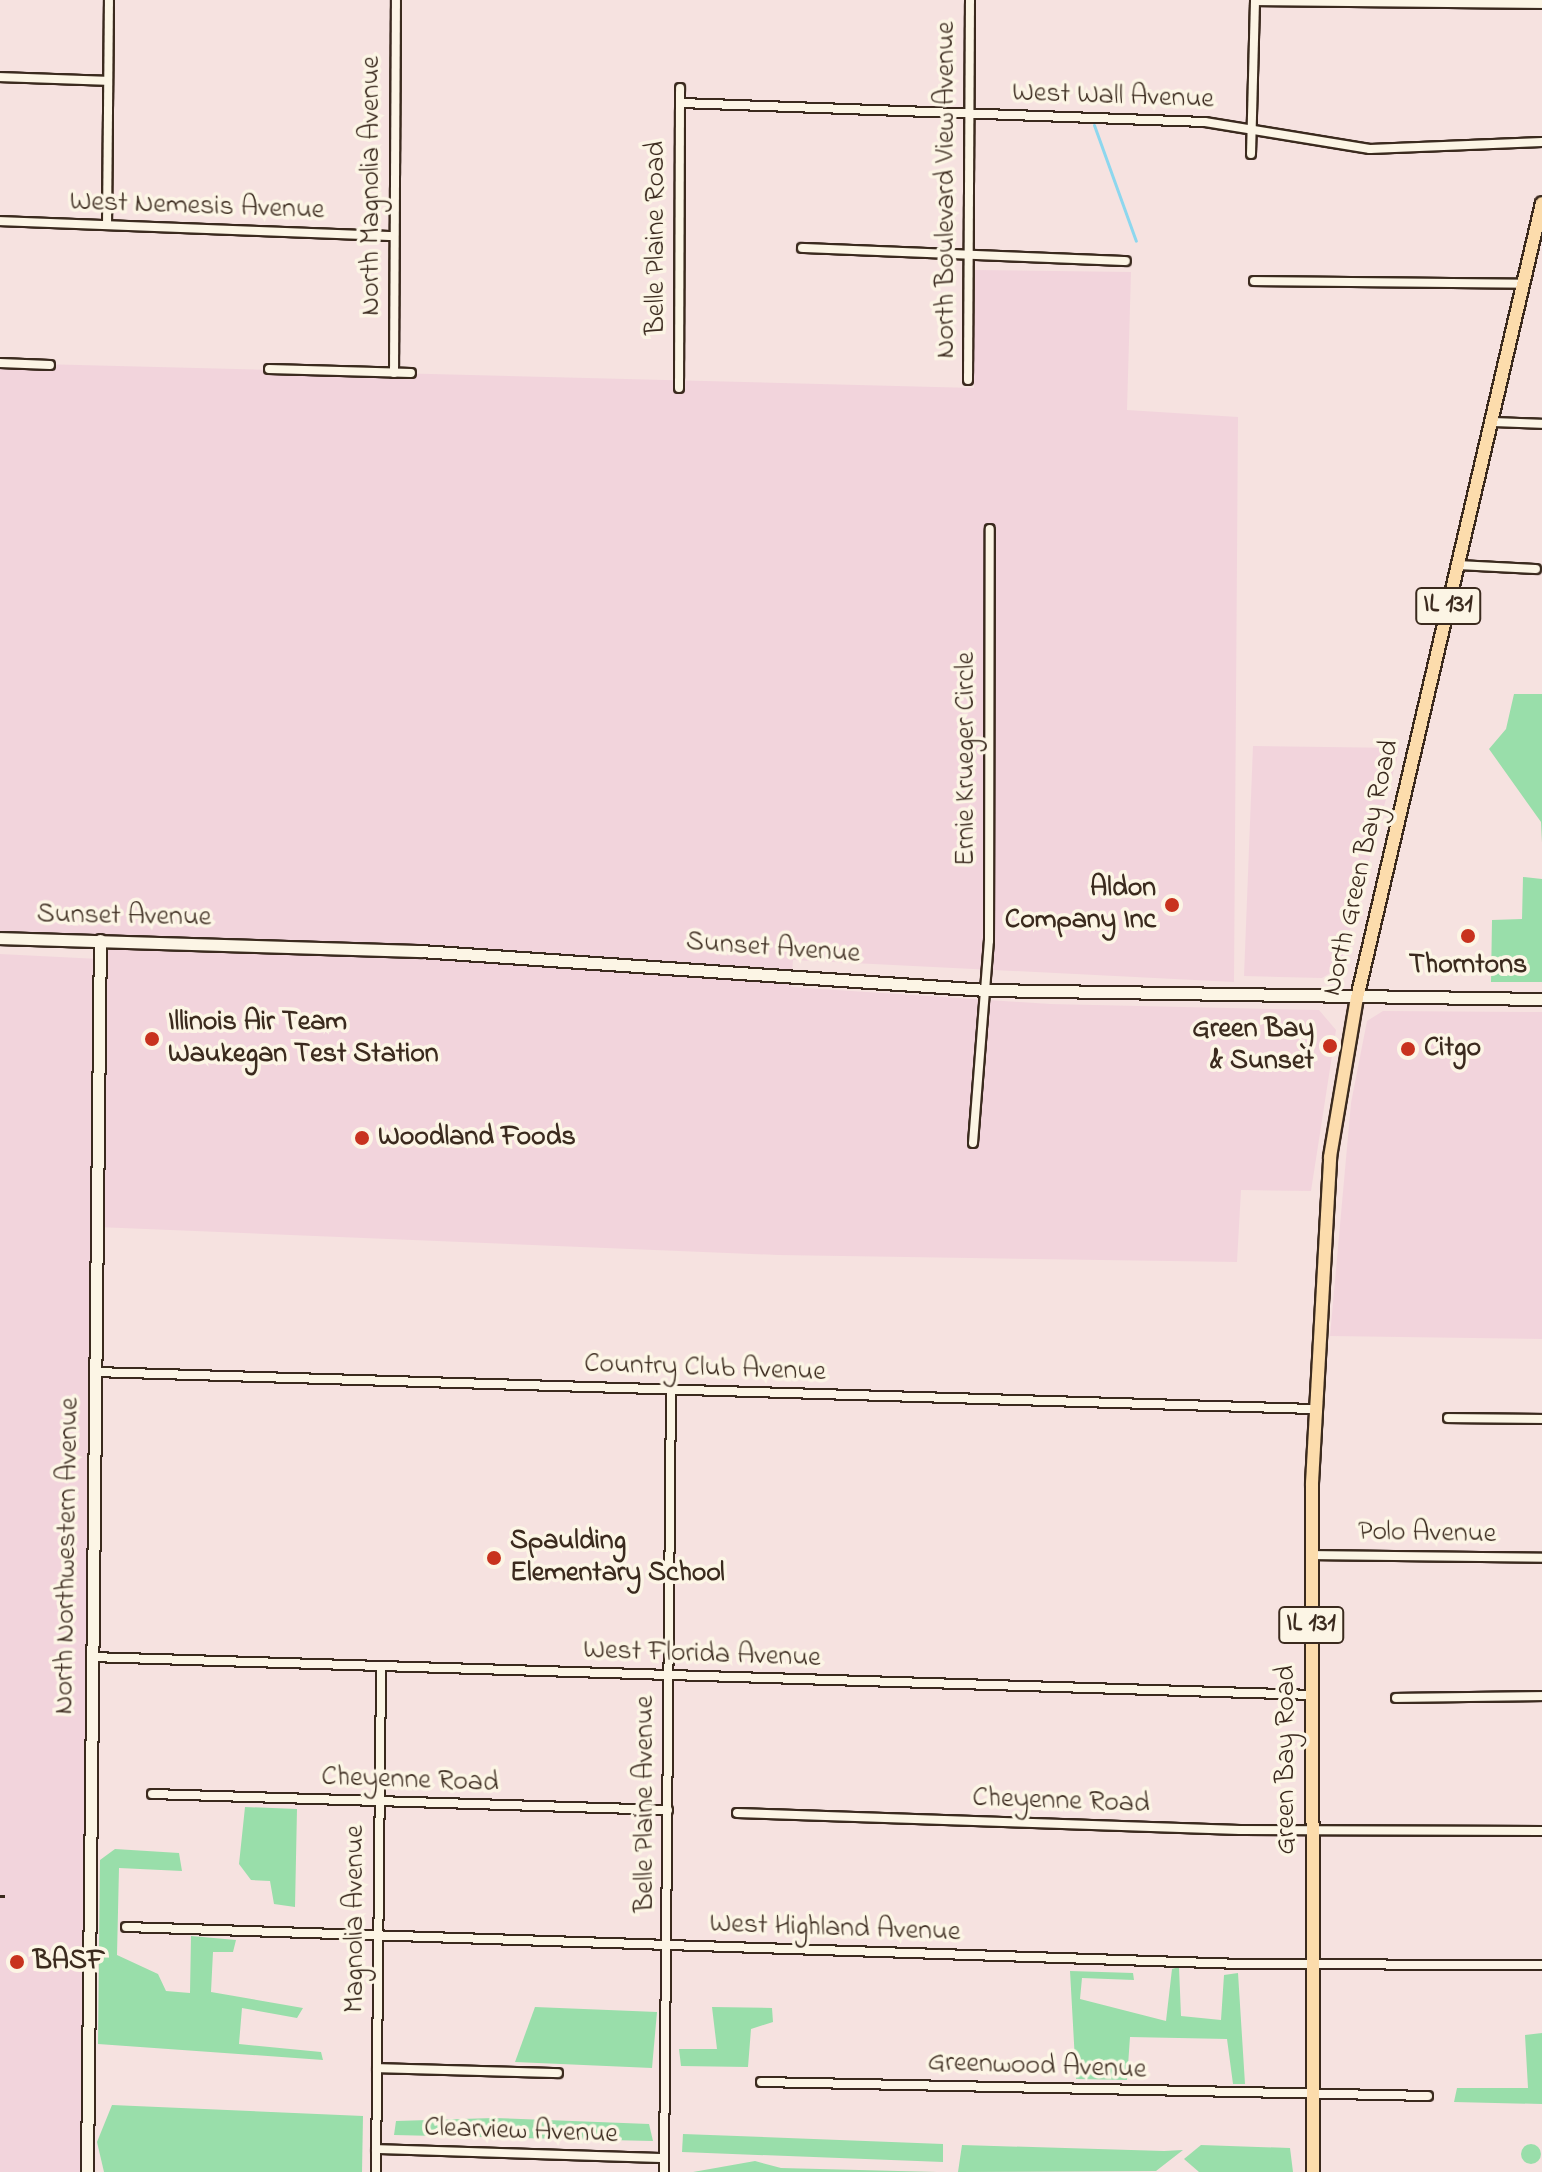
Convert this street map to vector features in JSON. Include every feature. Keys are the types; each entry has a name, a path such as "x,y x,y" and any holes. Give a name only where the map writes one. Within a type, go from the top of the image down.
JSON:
{"main road":[{"name":"North Green Bay Road","path":"1311,1555 1314,1409 1327,1181 1357,998 1542,203"},
{"name":"Green Bay Road","path":"1310,1964 1311,1555"},
{"name":"IL 131","path":"1310,1964 1313,2172"}],"street":[{"path":"107,225 109,0"},
{"name":"North Magnolia Avenue","path":"394,373 392,236 396,0"},
{"name":"North Boulevard View Avenue","path":"968,380 970,0"},
{"path":"1251,154 1255,0 1542,4"},
{"path":"0,77 108,81"},
{"name":"Belle Plaine Road","path":"679,388 680,88"},
{"name":"West Wall Avenue","path":"681,103 1254,127 1370,149 1542,142"},
{"name":"West Nemesis Avenue","path":"0,221 392,236"},
{"path":"802,248 1126,261"},
{"path":"1254,281 1523,284"},
{"path":"0,363 50,365"},
{"path":"269,369 411,373"},
{"path":"1491,422 1542,424"},
{"name":"Ernie Krueger Circle","path":"973,1143 986,990 990,529"},
{"path":"1457,565 1536,569"},
{"name":"Sunset Avenue","path":"0,938 705,967 986,990 1542,999"},
{"name":"North Northwestern Avenue","path":"87,2172 100,940"},
{"name":"Country Club Avenue","path":"95,1372 1314,1409"},
{"name":"Belle Plaine Avenue","path":"664,2172 671,1389"},
{"path":"1448,1418 1542,1419"},
{"name":"Polo Avenue","path":"1311,1555 1542,1558"},
{"name":"West Florida Avenue","path":"91,1657 1311,1695"},
{"name":"Magnolia Avenue","path":"376,2172 381,1666"},
{"path":"1396,1698 1542,1696"},
{"name":"Cheyenne Road","path":"152,1794 668,1810"},
{"name":"Cheyenne Road","path":"737,1813 1240,1830 1542,1831"},
{"name":"West Highland Avenue","path":"126,1927 1310,1964 1542,1965"},
{"path":"377,2068 558,2073"},
{"name":"Greenwood Avenue","path":"761,2082 1311,2096 1428,2096"},
{"name":"Clearview Avenue","path":"376,2149 664,2158"}],"shaded area":[{"path":"973,270 1131,272 1127,410 1238,417 1234,982 793,960 791,987 1050,1004 1319,1010 1336,1030 1311,1191 1241,1190 1237,1262 778,1255 97,1227 90,2172 0,2172 0,954 99,959 100,941 0,937 0,363 974,388"},
{"path":"1253,746 1400,748 1340,967 1322,978 1244,976"},
{"path":"1383,1011 1542,1012 1542,1339 1330,1336 1351,1103 1367,1021"}],"green space":[{"path":"1514,694 1542,694 1542,843 1541,822 1489,749 1506,729"},
{"path":"1523,877 1542,879 1542,982 1491,982 1492,920 1522,919"},
{"path":"245,1807 297,1809 295,1907 274,1904 270,1881 251,1880 239,1864"},
{"path":"115,1849 179,1853 182,1871 119,1868 117,1955 158,1974 166,1991 190,1993 191,1936 236,1940 233,1952 213,1952 211,1992 303,2008 297,2018 242,2008 239,2044 321,2052 323,2060 98,2044 100,1860"},
{"path":"1179,1967 1181,2016 1221,2020 1224,1975 1238,1973 1245,2084 1233,2084 1227,2039 1130,2037 1127,2080 1076,2079 1070,1971 1133,1973 1134,1980 1082,1978 1080,1999 1166,2021 1172,1969"},
{"path":"535,2007 657,2012 652,2068 515,2062"},
{"path":"712,2007 772,2008 773,2022 751,2029 748,2067 681,2066 679,2049 717,2049"},
{"path":"1542,2033 1542,2104 1454,2102 1457,2088 1528,2088 1525,2035"},
{"path":"112,2105 363,2116 362,2172 104,2172 97,2142"},
{"path":"494,2118 649,2124 653,2141 394,2135 396,2121"},
{"path":"683,2134 943,2144 943,2162 682,2152"},
{"path":"1531,2144 1538,2147 1541,2154 1538,2161 1531,2164 1524,2161 1521,2154 1524,2147"},
{"path":"962,2145 1183,2150 1156,2171 958,2172"},
{"path":"1201,2145 1290,2148 1293,2172 1199,2172 1184,2159"},
{"path":"755,2161 781,2168 937,2172 693,2172"}],"waterway":[{"path":"1094,125 1136,241"}],"railway":[{"path":"0,1896 5,1896"}],"place":[{"name":"Aldon Company Inc","path":"1172,905"},
{"name":"Thorntons","path":"1468,936"},
{"name":"Illinois Air Team Waukegan Test Station","path":"152,1039"},
{"name":"Green Bay & Sunset","path":"1330,1046"},
{"name":"Citgo","path":"1408,1049"},
{"name":"Woodland Foods","path":"362,1138"},
{"name":"Spaulding Elementary School","path":"494,1558"},
{"name":"BASF","path":"17,1962"}]}
